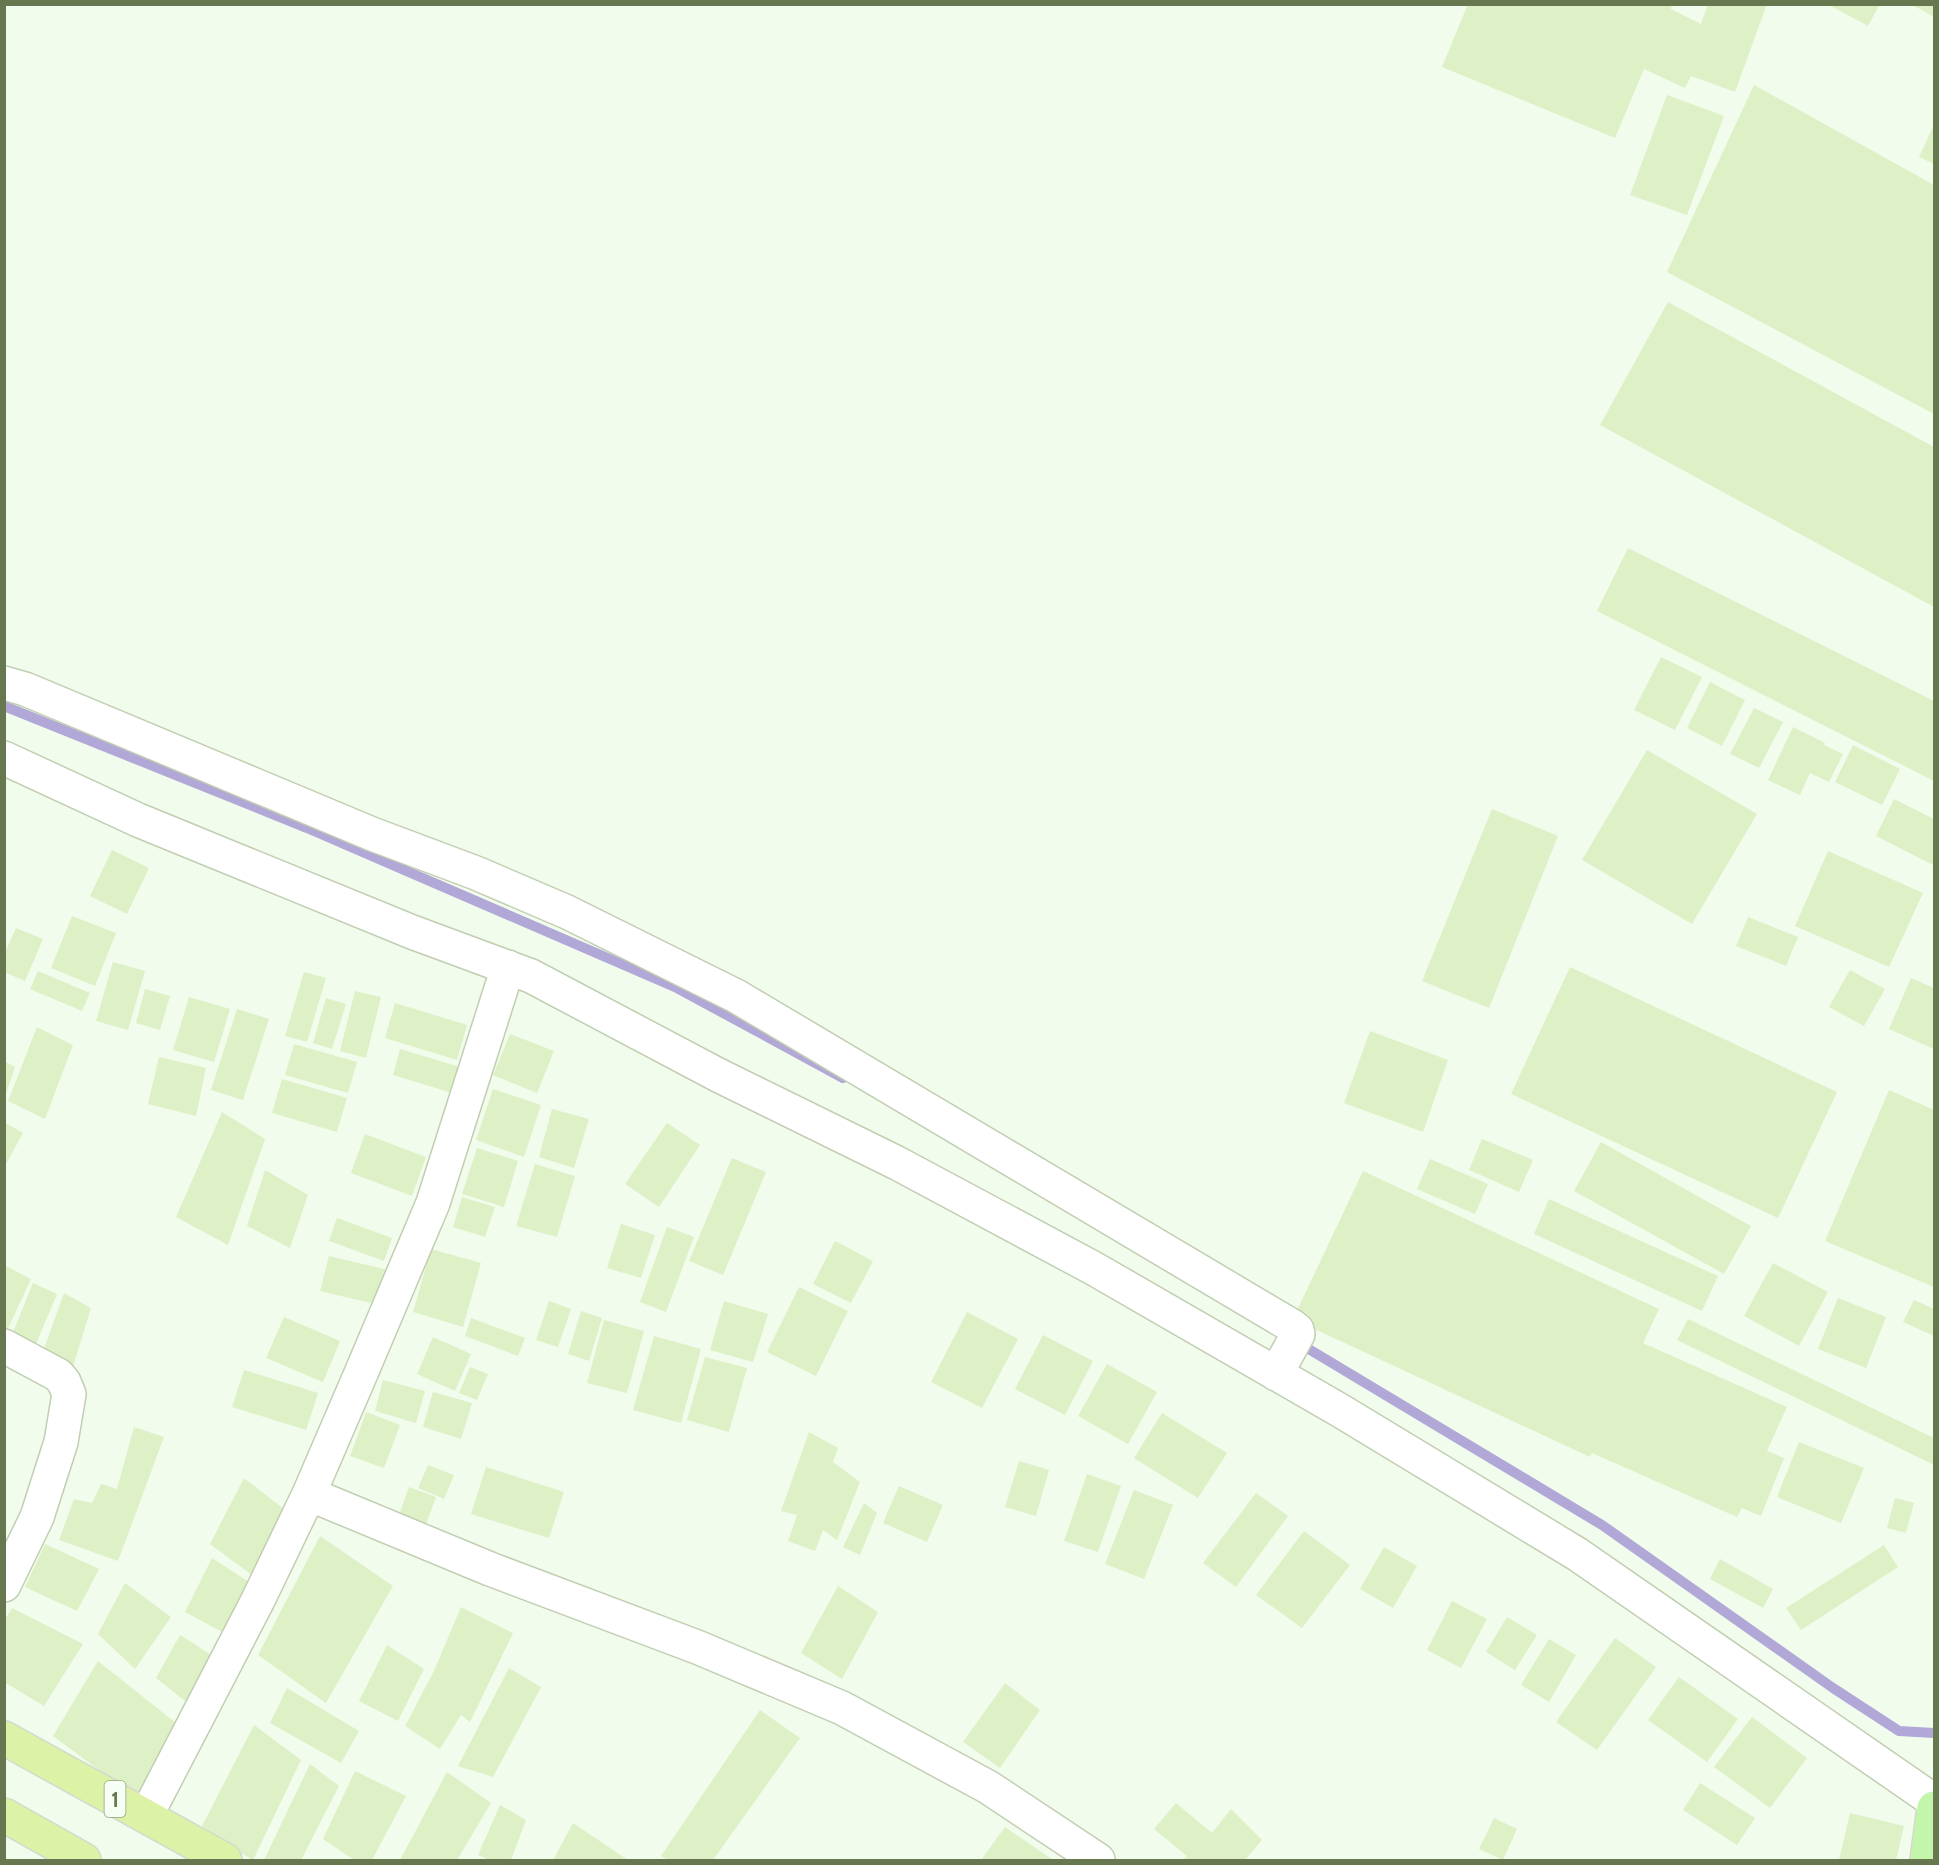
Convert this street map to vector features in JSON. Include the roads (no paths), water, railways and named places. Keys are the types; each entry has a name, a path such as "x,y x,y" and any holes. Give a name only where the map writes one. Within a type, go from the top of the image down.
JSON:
{"highway":[{"name":"1","path":"4,1738 225,1860"},
{"path":"4,1815 84,1860"}],"main road":[{"path":"1927,1860 1935,1808"}],"street":[{"path":"4,683 25,689 372,834 476,873 567,912 736,996 1292,1326 1298,1334 1278,1371"},
{"path":"4,758 138,820 412,932 531,976 718,1075 917,1174 1093,1268 1278,1371 1577,1554 1935,1801"},
{"path":"146,1816 258,1600 309,1494 433,1203 508,968"},
{"path":"4,1346 57,1376 64,1382 69,1394 61,1442 37,1517 4,1585"},
{"path":"309,1494 490,1569 697,1647 842,1708 988,1787 1098,1860"}],"waterway":[{"path":"4,706 307,828 677,988 843,1078"},
{"path":"1297,1342 1602,1525 1833,1688 1899,1731 1934,1733"}]}
